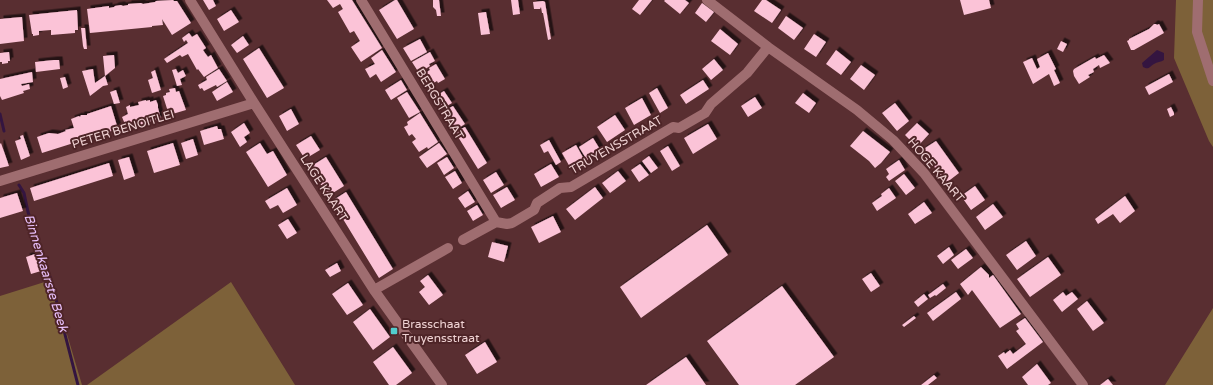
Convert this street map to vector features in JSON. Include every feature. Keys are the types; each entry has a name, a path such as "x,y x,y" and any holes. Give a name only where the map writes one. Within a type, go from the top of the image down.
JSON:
{"street":[{"name":"LAGE KAART","path":"190,0 374,290 442,385"},
{"name":"BERGSTRAAT","path":"361,0 496,222"},
{"name":"HOGE KAART","path":"707,0 768,47 857,110 893,140 919,167 1083,385"},
{"path":"1198,0 1197,32 1213,80"},
{"name":"TRUYENSSTRAAT","path":"463,240 496,222 507,224 512,223 534,210 537,203 560,188 571,187 672,127 680,128 705,113 711,104 747,73 768,47"},
{"name":"PETER BENOITLEI","path":"0,181 254,103"},
{"path":"374,290 448,248"}],"shaded area":[{"path":"1176,0 1213,0 1213,147 1209,141 1174,58"},
{"path":"1157,50 1164,53 1164,60 1155,63 1148,68 1143,67 1142,63"},
{"path":"51,280 82,385 0,385 0,296"},
{"path":"231,282 295,385 87,385"},
{"path":"1213,308 1213,385 1165,385"}],"building":[{"path":"203,0 213,0 216,6 209,10"},
{"path":"327,0 352,0 382,48 361,62 351,47 360,41 354,31 350,33 338,12 343,9 340,4 333,8"},
{"path":"397,0 414,29 397,39 379,10"},
{"path":"433,0 439,0 441,16 437,16 436,10 433,7"},
{"path":"511,0 518,0 520,14 513,15"},
{"path":"639,0 652,0 640,15 632,9"},
{"path":"685,0 689,3 680,14 664,1"},
{"path":"762,0 766,0 781,10 772,23 754,11"},
{"path":"960,0 989,0 991,8 964,15"},
{"path":"156,1 177,1 191,23 172,35 162,19 163,25 90,33 87,9 109,6 109,8 128,4 143,4"},
{"path":"533,2 545,2 551,39 548,40 541,7 540,9 534,9"},
{"path":"702,3 714,12 706,22 695,13"},
{"path":"77,10 78,30 75,30 75,33 51,35 51,30 39,31 39,35 33,36 29,15"},
{"path":"231,10 239,22 224,31 217,19"},
{"path":"486,12 490,34 481,35 478,13"},
{"path":"786,16 803,28 794,40 778,28"},
{"path":"22,17 24,41 0,44 0,19"},
{"path":"1154,24 1159,24 1164,33 1134,50 1131,50 1127,41 1149,29"},
{"path":"81,28 85,28 87,49 84,49 83,46"},
{"path":"720,29 738,44 730,55 711,41"},
{"path":"189,33 192,37 197,34 206,48 203,50 208,57 211,55 218,68 204,77 198,69 197,70 188,54 182,57 180,55 167,63 164,59 188,43 186,40 184,42 182,38"},
{"path":"814,34 826,42 816,57 804,49"},
{"path":"243,36 249,45 237,53 231,45"},
{"path":"420,39 427,52 411,61 403,48"},
{"path":"1061,41 1067,44 1063,52 1057,49"},
{"path":"259,48 284,88 267,98 243,59"},
{"path":"382,50 396,72 381,82 376,74 370,78 365,69 375,64 371,58"},
{"path":"836,50 851,62 841,75 826,64"},
{"path":"9,52 10,61 2,64 2,62 0,62 0,53"},
{"path":"430,52 435,61 419,73 412,62"},
{"path":"1048,53 1056,69 1054,70 1060,83 1054,86 1049,74 1033,84 1023,62 1032,58 1037,69 1040,67 1037,59"},
{"path":"114,55 115,68 105,76 103,56"},
{"path":"1104,55 1110,63 1100,68 1099,65 1093,69 1094,72 1088,75 1090,77 1079,84 1074,76 1074,69 1095,57 1096,59"},
{"path":"714,59 723,70 711,80 702,69"},
{"path":"59,60 60,69 36,72 35,62"},
{"path":"436,64 445,79 438,83 437,81 427,87 420,76"},
{"path":"861,65 875,75 864,90 850,79"},
{"path":"93,69 95,83 105,76 108,85 103,86 90,96 82,71"},
{"path":"176,69 178,73 183,70 186,76 180,79 182,85 177,86 172,70"},
{"path":"219,69 227,81 217,87 216,85 204,91 202,88 200,89 198,85 207,80 206,77"},
{"path":"155,70 161,90 152,93 148,80 153,78 151,72"},
{"path":"32,72 33,82 21,84 22,86 29,84 30,89 23,91 24,93 2,100 0,96 0,79"},
{"path":"1169,74 1173,82 1149,95 1145,87"},
{"path":"65,77 68,87 63,89 60,78"},
{"path":"401,80 407,90 391,100 385,90"},
{"path":"703,80 709,89 686,104 680,95"},
{"path":"227,82 233,92 217,101 212,92"},
{"path":"175,88 176,92 179,91 186,110 169,115 163,96 170,92 169,89"},
{"path":"657,88 668,108 660,113 649,93"},
{"path":"116,90 120,103 114,104 110,92"},
{"path":"444,91 452,103 440,110 433,98"},
{"path":"407,92 420,112 409,118 397,98"},
{"path":"803,93 816,103 809,113 795,103"},
{"path":"755,97 762,108 748,117 741,106"},
{"path":"642,98 651,115 634,125 625,108"},
{"path":"150,100 150,102 156,100 161,119 127,129 122,117 128,114 126,107 130,105 130,107 139,105 138,102"},
{"path":"895,103 909,121 897,131 882,113"},
{"path":"111,106 118,129 42,153 37,137 49,133 58,134 66,131 65,130 74,128 71,119"},
{"path":"453,106 465,124 454,131 442,112"},
{"path":"1171,107 1174,115 1170,117 1167,109"},
{"path":"291,109 299,124 287,131 279,116"},
{"path":"420,113 438,142 428,149 427,147 419,152 412,142 416,139 412,134 409,136 404,127 408,125 407,122"},
{"path":"615,115 625,130 607,142 597,127"},
{"path":"244,123 250,133 244,137 247,142 240,147 231,132"},
{"path":"917,123 929,134 917,147 905,135"},
{"path":"708,124 717,139 693,154 684,138"},
{"path":"217,126 218,129 221,129 224,139 204,145 200,131"},
{"path":"465,127 487,163 478,169 455,132"},
{"path":"863,131 890,152 875,168 869,161 850,146"},
{"path":"23,135 30,156 21,160 15,141 21,139 20,136"},
{"path":"311,136 320,150 305,159 296,145"},
{"path":"593,138 601,151 587,160 579,147"},
{"path":"193,139 198,155 186,159 181,143"},
{"path":"549,140 561,162 556,165 548,151 544,153 540,145"},
{"path":"936,141 959,173 946,183 922,150"},
{"path":"1,143 9,166 0,168 0,144"},
{"path":"173,143 180,165 154,173 147,151"},
{"path":"260,143 267,154 273,151 287,175 268,187 246,152"},
{"path":"439,143 447,154 427,168 419,157"},
{"path":"576,145 585,161 571,169 562,153"},
{"path":"668,146 680,166 672,171 660,151"},
{"path":"649,156 658,168 651,173 642,161"},
{"path":"129,157 135,176 124,180 118,160"},
{"path":"326,157 344,186 328,196 310,167"},
{"path":"447,157 454,168 444,175 437,163"},
{"path":"899,160 905,170 889,181 886,177 889,174 886,169"},
{"path":"109,163 113,176 34,201 30,188"},
{"path":"551,164 559,177 541,187 534,174"},
{"path":"640,164 649,175 639,182 631,170"},
{"path":"455,171 462,183 453,189 445,177"},
{"path":"618,171 626,181 610,193 602,183"},
{"path":"496,172 504,185 491,193 483,180"},
{"path":"904,174 915,188 906,195 895,181"},
{"path":"975,186 985,200 971,210 961,196"},
{"path":"507,187 515,200 501,208 493,195"},
{"path":"595,187 603,198 575,220 566,209"},
{"path":"287,188 297,205 283,213 278,205 270,209 265,201"},
{"path":"889,188 896,198 877,211 872,203 882,196 881,194"},
{"path":"468,191 475,202 465,208 458,198"},
{"path":"346,192 393,269 379,278 332,201"},
{"path":"17,193 23,211 0,218 0,198"},
{"path":"1125,196 1135,211 1120,223 1113,214 1098,224 1095,219"},
{"path":"924,202 932,213 915,224 908,214"},
{"path":"993,204 1003,217 985,230 976,217"},
{"path":"477,205 483,215 473,221 467,211"},
{"path":"553,216 561,232 539,243 531,227"},
{"path":"288,219 297,233 287,239 278,225"},
{"path":"707,225 728,255 641,318 620,287"},
{"path":"1026,241 1036,256 1017,270 1006,255"},
{"path":"492,242 508,246 504,262 488,257"},
{"path":"949,247 954,255 943,264 937,256"},
{"path":"966,249 973,258 958,269 951,260"},
{"path":"35,254 41,271 31,274 26,257"},
{"path":"1048,257 1061,275 1030,297 1017,279"},
{"path":"337,263 341,271 330,277 325,270"},
{"path":"981,267 989,275 989,278 993,275 1021,314 1000,328 972,290 968,295 960,284"},
{"path":"871,273 880,286 871,292 862,279"},
{"path":"428,275 443,295 429,305 419,292 425,287 420,281"},
{"path":"348,283 363,305 347,315 332,294"},
{"path":"943,284 946,288 936,296 935,295 930,298 928,295"},
{"path":"782,286 834,357 795,385 739,385 707,341"},
{"path":"956,292 961,299 933,321 927,313"},
{"path":"1063,292 1066,296 1072,292 1078,299 1062,312 1053,300"},
{"path":"924,294 928,299 918,307 914,302"},
{"path":"1087,301 1104,323 1093,331 1077,309"},
{"path":"370,309 390,337 373,350 353,322"},
{"path":"914,316 916,318 904,327 902,325"},
{"path":"1025,318 1043,342 1007,369 998,356 1004,352 1005,354 1010,350 1013,354 1026,344 1016,331 1019,329 1016,324"},
{"path":"485,342 497,362 477,374 465,355"},
{"path":"393,347 412,373 396,385 389,385 373,362"},
{"path":"686,357 706,385 646,385"},
{"path":"1037,364 1051,383 1048,385 1028,385 1022,377"},
{"path":"934,375 937,378 928,385 921,385"},
{"path":"1108,379 1113,385 1100,385"}],"waterway":[{"name":"Binnenkaarste Beek","path":"0,114 4,131"},
{"name":"Binnenkaarste Beek","path":"19,185 24,193 28,212 51,280 78,385"}],"place":[{"name":"Brasschaat Truyensstraat","path":"394,331"}]}
